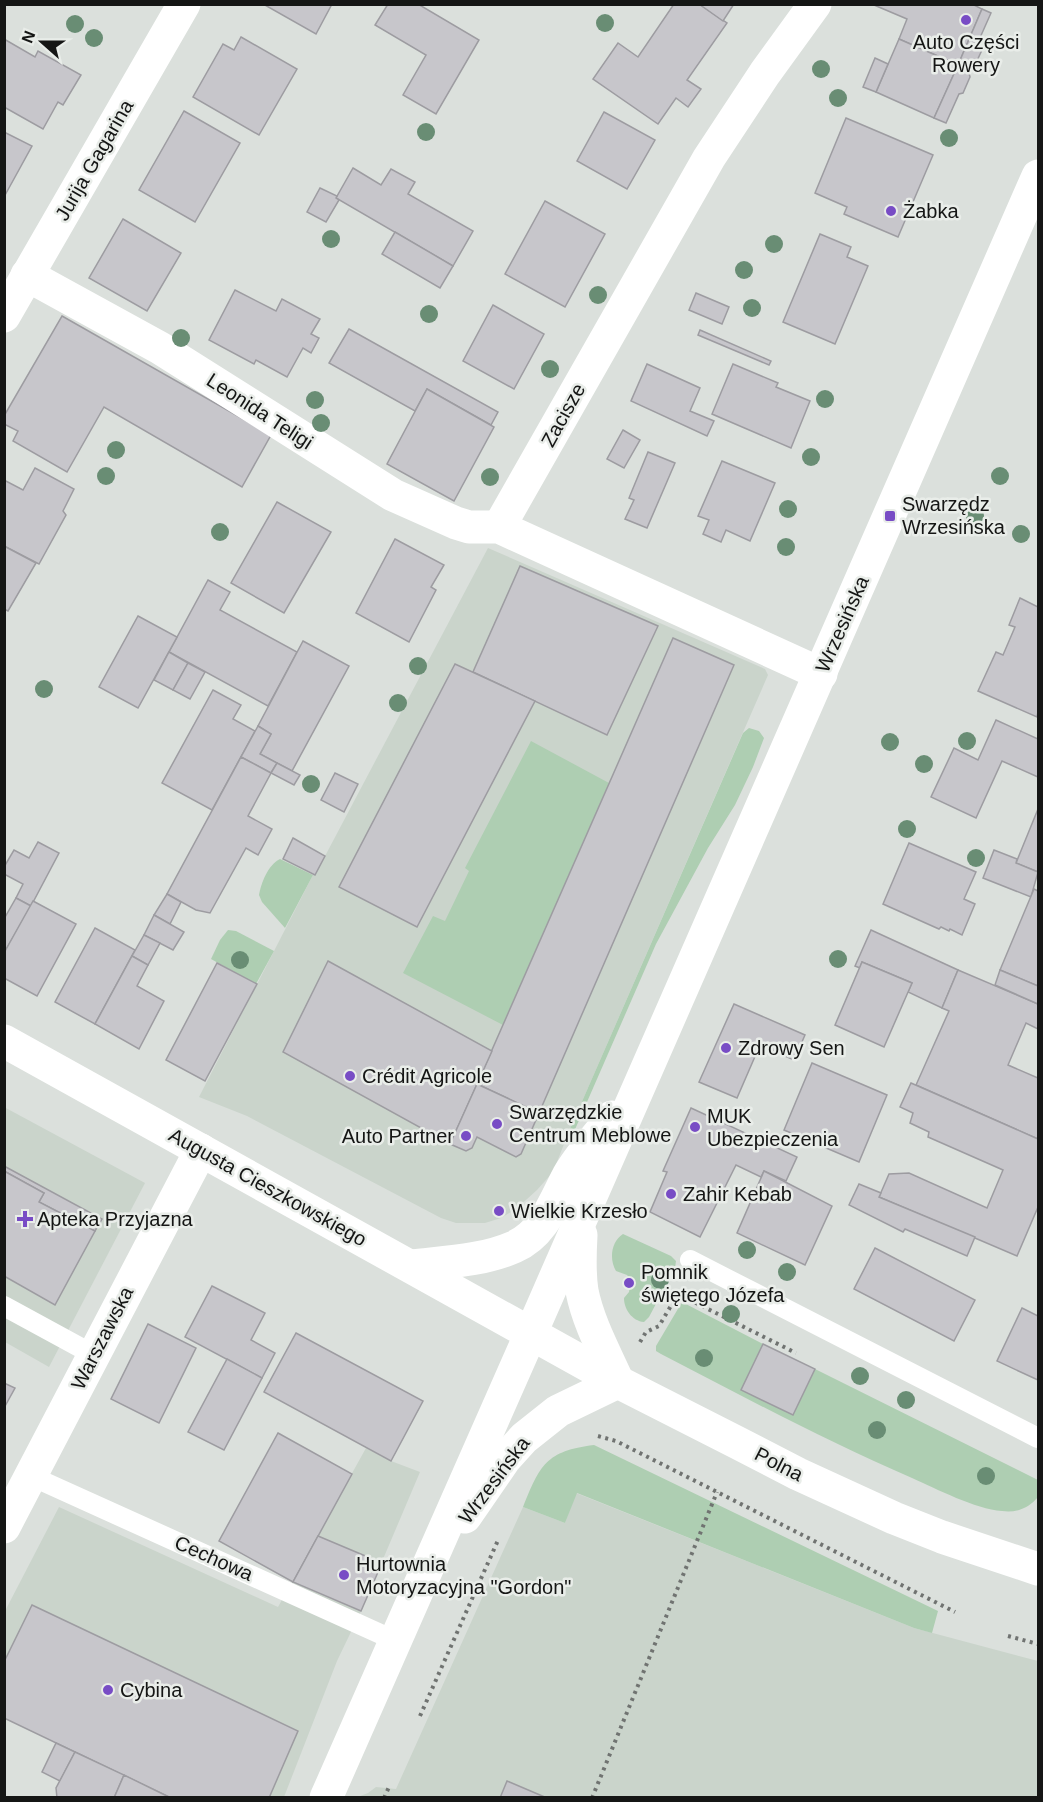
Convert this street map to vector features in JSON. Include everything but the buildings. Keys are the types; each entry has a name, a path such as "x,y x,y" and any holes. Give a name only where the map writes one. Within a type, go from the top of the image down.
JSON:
{"street":[{"name":"Jurija Gagarina","path":"4,316 184,4"},
{"name":"Zacisze","path":"499,527 709,158 765,73 815,4"},
{"name":"Wrzesińska","path":"326,1797 1038,176"},
{"name":"Leonida Teligi","path":"27,275 160,348 393,495 456,523 477,527 499,527"},
{"path":"499,527 820,674"},
{"name":"Augusta Cieszkowskiego","path":"4,1041 531,1333"},
{"name":"Wrzesińska","path":"411,1266 493,1254 516,1246 538,1230 555,1204 569,1175 646,1072"},
{"name":"Warszawska","path":"4,1527 201,1149"},
{"name":"Wrzesińska","path":"424,1575 514,1447 533,1429 558,1411 618,1382 588,1312 583,1293 580,1261 582,1217"},
{"name":"Polna","path":"531,1333 618,1382 798,1474 884,1514 942,1537 1038,1568"}],"lane":[{"path":"690,1260 1038,1438"},
{"path":"4,1306 94,1355"},
{"name":"Cechowa","path":"31,1476 396,1641"}],"path":[{"path":"640,1343 645,1332 658,1326 678,1293 805,1357"},
{"path":"589,1435 616,1441 955,1612"},
{"path":"592,1797 717,1492"},
{"path":"420,1716 502,1530"},
{"path":"1008,1636 1038,1644"},
{"path":"384,1797 389,1787"}],"shaded area":[{"path":"488,548 765,669 768,675 553,1172 516,1209 501,1218 485,1223 456,1223 441,1218 247,1116 199,1097 313,875"},
{"path":"4,1107 145,1183 49,1367 5,1342"},
{"path":"366,1448 420,1472 361,1611 337,1661 284,1797 171,1797 5,1718 4,1613 59,1507 278,1607"},
{"path":"576,1493 914,1628 1038,1661 1038,1797 355,1798 376,1787 396,1789 523,1507 565,1523"}],"green space":[{"path":"749,728 759,731 764,738 753,767 735,805 708,848 656,944 573,1134 570,1129 743,733"},
{"path":"531,741 609,783 503,1025 403,973 433,916 445,921 469,871 465,868"},
{"path":"280,859 313,875 285,928 262,902 259,895 266,875 272,865"},
{"path":"228,930 236,931 274,951 256,984 211,959 220,940"},
{"path":"623,1234 671,1256 676,1261 675,1268 649,1317 644,1322 632,1317 627,1310 624,1298 629,1292 631,1280 627,1275 616,1271 612,1261 612,1251 616,1241"},
{"path":"682,1302 763,1344 742,1389 793,1415 815,1369 1038,1480 1038,1497 1027,1507 1013,1511 1002,1511 968,1503 817,1434 661,1354 656,1351 656,1346"},
{"path":"594,1445 938,1611 932,1633 914,1628 577,1493 565,1523 523,1507 535,1480 547,1462 565,1451"}],"place":[{"name":"Auto Części Rowery","path":"966,20"},
{"name":"Żabka","path":"891,211"},
{"name":"Swarzędz Wrzesińska","path":"890,516"},
{"name":"Zdrowy Sen","path":"726,1048"},
{"name":"Crédit Agricole","path":"350,1076"},
{"name":"Swarzędzkie Centrum Meblowe","path":"497,1124"},
{"name":"MUK Ubezpieczenia","path":"695,1127"},
{"name":"Auto Partner","path":"466,1136"},
{"name":"Zahir Kebab","path":"671,1194"},
{"name":"Wielkie Krzesło","path":"499,1211"},
{"name":"Apteka Przyjazna","path":"25,1219"},
{"name":"Pomnik świętego Józefa","path":"629,1283"},
{"name":"Hurtownia Motoryzacyjna \"Gordon\"","path":"344,1575"},
{"name":"Cybina","path":"108,1690"}]}
